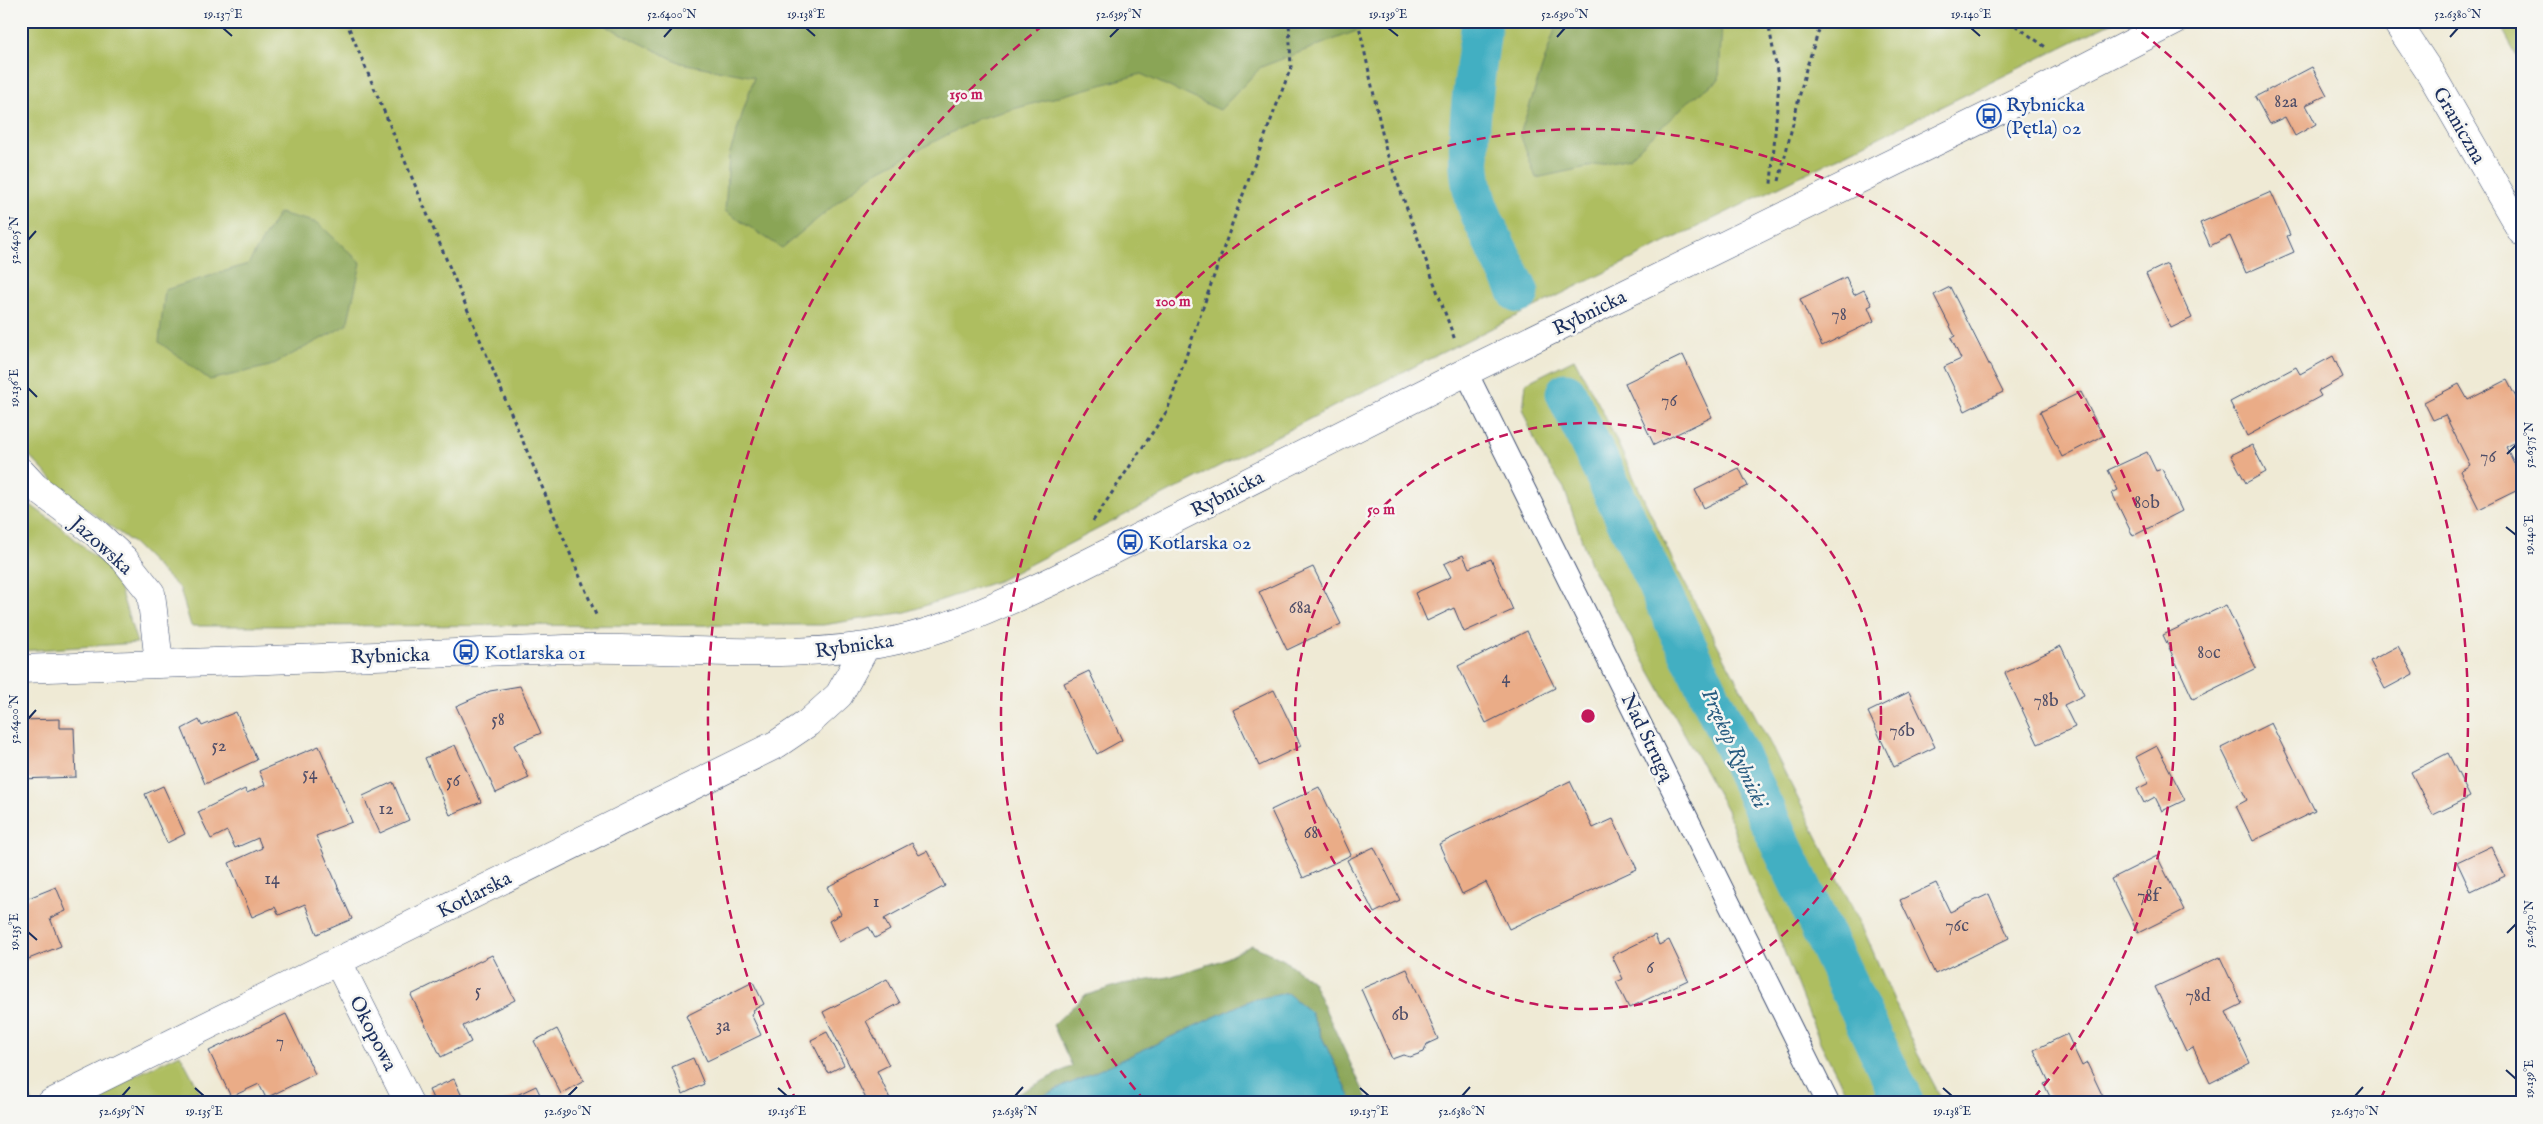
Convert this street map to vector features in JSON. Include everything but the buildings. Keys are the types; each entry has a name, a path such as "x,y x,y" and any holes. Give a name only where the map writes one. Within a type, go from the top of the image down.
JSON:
{"street":[{"name":"Rybnicka","path":"21,669 609,647 740,652 808,651 866,646 930,632 984,613 1130,542 1466,372 1768,225 2079,71 2175,21"},
{"name":"Graniczna","path":"2396,21 2431,74 2522,232"},
{"name":"Jazowska","path":"21,472 35,487 96,533 124,559 151,593 159,663"},
{"name":"Kotlarska","path":"50,1103 777,744 808,723 839,695 866,646"},
{"name":"Okopowa","path":"338,962 409,1103"}],"lane":[{"name":"Nad Strugą","path":"1466,372 1828,1103"}],"path":[{"path":"346,21 609,647"},
{"path":"1090,524 1167,411 1233,222 1291,67 1288,21"},
{"path":"1358,21 1386,151 1466,372"},
{"path":"1768,21 1779,82 1768,225"},
{"path":"1768,225 1806,69 1822,21"},
{"path":"2009,21 2079,71"}],"green space":[{"path":"21,21 2115,21 1350,398 998,581 906,612 823,625 191,626 180,589 133,543 63,491 21,447"},
{"path":"602,21 1383,21 1261,67 1220,110 1141,74 977,119 871,175 782,248 725,211 729,156 754,77 681,63 608,27"},
{"path":"1555,21 1722,21 1719,80 1689,101 1629,158 1536,178 1520,134 1555,29"},
{"path":"2498,21 2522,21 2522,65"},
{"path":"279,213 318,223 361,263 347,325 270,366 210,380 159,342 165,290 248,264"},
{"path":"1574,359 1601,408 1674,563 1773,749 1862,926 1915,1049 1944,1103 1851,1103 1820,1042 1772,920 1748,870 1727,810 1590,564 1564,488 1540,453 1523,411 1526,383"},
{"path":"21,498 62,528 115,574 137,643 21,651"},
{"path":"1252,945 1284,960 1312,981 1369,1103 1353,1103 1310,1012 1287,994 1251,1000 1028,1103 1000,1103 1072,1066 1053,1025 1084,996 1122,984 1169,977 1220,961"},
{"path":"180,1054 206,1103 77,1103"},
{"path":"21,1079 33,1103 21,1103"}],"water":[{"path":"1287,993 1310,1012 1353,1103 1028,1103 1251,1000"}],"waterway":[{"name":"Przekop Rybnicki","path":"1482,21 1469,140 1472,187 1482,218 1519,293"},
{"name":"Przekop Rybnicki","path":"1566,393 1904,1103"}],"place":[{"name":"Rybnicka (Pętla) 02","path":"1989,116"},
{"name":"Kotlarska 02","path":"1130,542"},
{"name":"Kotlarska 01","path":"466,652"}]}
